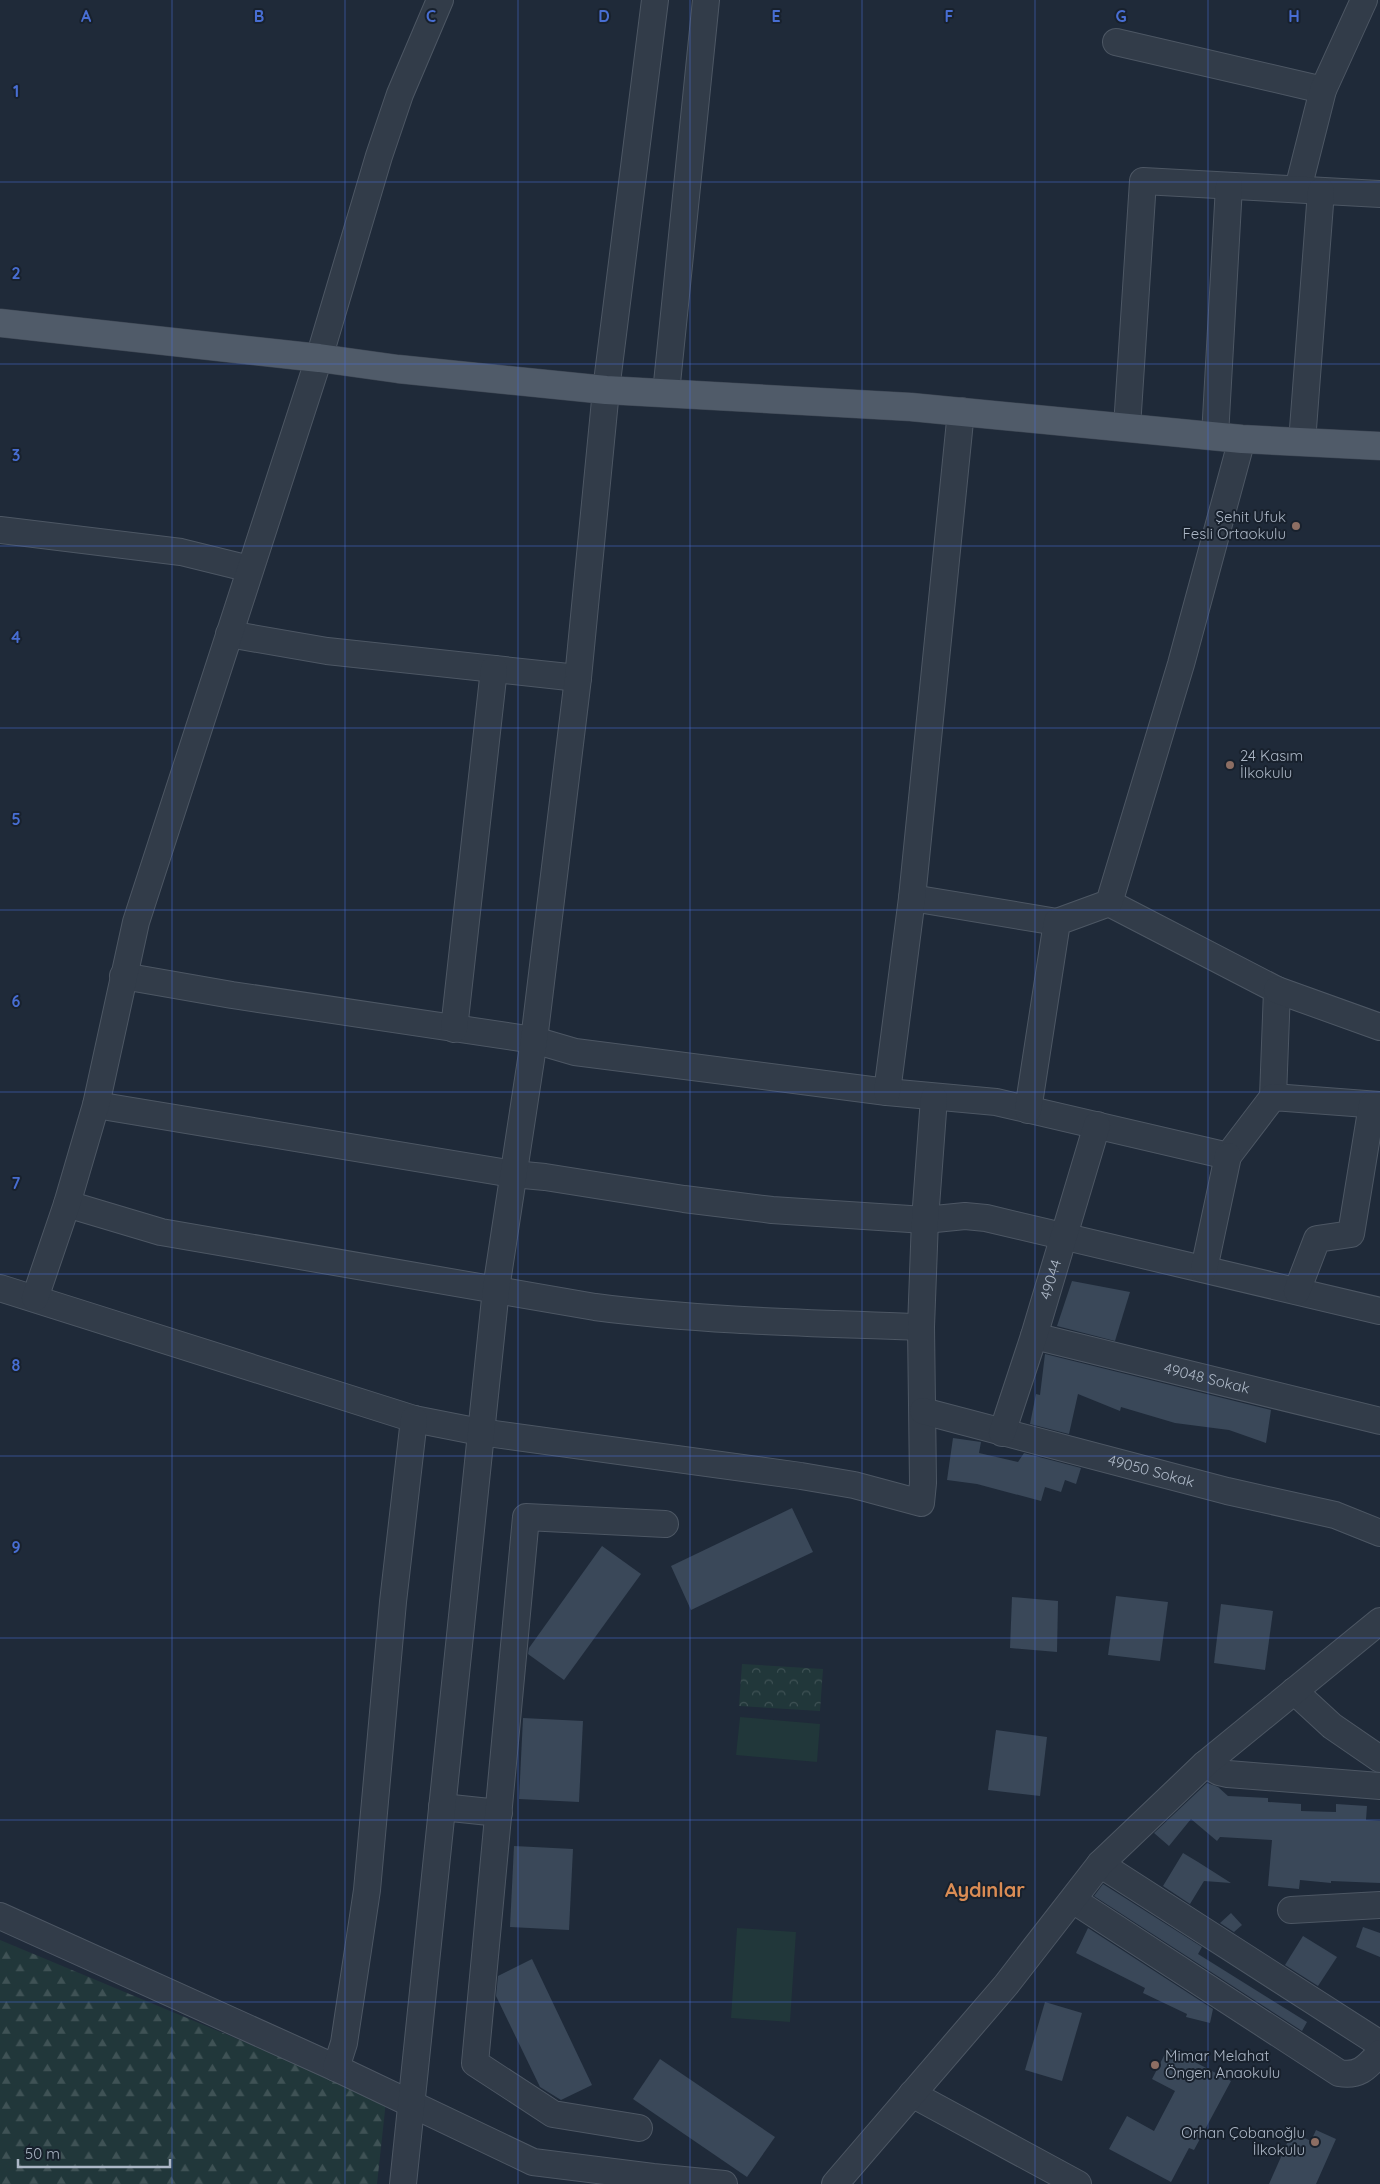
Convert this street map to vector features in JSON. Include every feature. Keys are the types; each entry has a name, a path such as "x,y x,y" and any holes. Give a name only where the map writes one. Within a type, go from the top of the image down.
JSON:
{"main road":[{"path":"0,323 319,358 398,369 606,390 911,406 1215,436 1380,446"}],"street":[{"path":"35,1298 67,1204 96,1104 136,922 319,358 378,156 400,94 440,0"},
{"path":"403,2184 496,1289 534,1040 578,678 606,390 655,0"},
{"path":"666,393 706,0"},
{"path":"1302,442 1309,190 1323,90 1364,0"},
{"path":"1116,42 1323,90"},
{"path":"1127,427 1143,181 1380,194"},
{"path":"1215,436 1229,186"},
{"path":"888,1092 912,898 961,412"},
{"path":"1108,903 1181,664 1242,438"},
{"path":"0,530 181,552 250,569"},
{"path":"230,634 327,651 578,678"},
{"path":"454,1028 494,669"},
{"path":"912,898 1057,922 1108,903 1277,990 1380,1028"},
{"path":"1028,1110 1057,922"},
{"path":"123,976 232,995 534,1040 575,1052 934,1098 996,1102 1228,1156"},
{"path":"1204,1269 1228,1156 1273,1098 1277,990"},
{"path":"0,1288 414,1419 480,1432 802,1476 854,1485 921,1503 923,1483 923,1411 921,1327 925,1220 934,1098"},
{"path":"1273,1098 1376,1105 1351,1234 1317,1239 1297,1292"},
{"path":"96,1104 513,1174 545,1177 684,1199 772,1210 925,1220 965,1216 986,1218 1380,1311"},
{"name":"49044","path":"1002,1433 1034,1336 1097,1125"},
{"path":"67,1204 161,1232 405,1276 496,1289 595,1307 664,1316 921,1327"},
{"name":"49048 Sokak","path":"1034,1336 1380,1421"},
{"name":"49050 Sokak","path":"923,1411 1227,1491 1335,1515 1380,1533"},
{"path":"336,2068 344,2043 367,1890 392,1602 414,1419"},
{"path":"639,2128 553,2114 476,2063 526,1517 665,1524"},
{"path":"835,2184 1006,1985 1100,1864 1205,1764 1380,1621"},
{"path":"1294,1691 1332,1726 1380,1759"},
{"path":"1205,1764 1219,1772 1228,1774 1380,1786"},
{"path":"442,1806 499,1813"},
{"path":"1100,1864 1380,2044"},
{"path":"1073,1900 1339,2073 1349,2075 1364,2070 1380,2052"},
{"path":"1292,1910 1380,1905"},
{"path":"0,1916 336,2068 534,2162 724,2184"},
{"path":"912,2094 1078,2184"}],"green space":[{"path":"742,1664 823,1669 820,1711 739,1706"},
{"path":"740,1717 820,1724 817,1762 736,1755"},
{"path":"737,1928 796,1932 790,2022 731,2018"},
{"path":"0,1940 386,2101 377,2184 0,2184"}],"building":[{"path":"1072,1281 1130,1292 1115,1341 1057,1326"},
{"path":"1045,1354 1271,1410 1266,1443 1229,1430 1175,1423 1121,1407 1120,1411 1078,1394 1069,1434 1030,1424 1036,1394 1040,1395"},
{"path":"953,1438 981,1442 979,1453 1018,1462 1024,1453 1081,1468 1076,1484 1065,1480 1061,1492 1045,1487 1041,1501 977,1484 947,1480"},
{"path":"792,1508 813,1552 691,1610 671,1566"},
{"path":"602,1546 641,1574 564,1680 528,1654 529,1648"},
{"path":"1116,1596 1168,1602 1160,1661 1108,1655"},
{"path":"1012,1597 1058,1601 1057,1652 1010,1648"},
{"path":"1221,1604 1273,1611 1265,1670 1214,1663"},
{"path":"523,1718 583,1721 579,1802 519,1799"},
{"path":"996,1730 1047,1737 1040,1796 988,1790"},
{"path":"1207,1783 1218,1787 1228,1796 1268,1798 1268,1802 1301,1804 1301,1811 1336,1812 1336,1804 1367,1806 1366,1820 1380,1821 1380,1883 1331,1881 1331,1883 1300,1880 1299,1889 1268,1886 1272,1840 1220,1837 1217,1841 1191,1819 1169,1846 1154,1833"},
{"path":"514,1846 573,1849 569,1930 510,1927"},
{"path":"1183,1853 1231,1883 1204,1881 1190,1904 1163,1886"},
{"path":"1103,1884 1202,1947 1198,1954 1307,2022 1302,2031 1094,1896"},
{"path":"1231,1913 1242,1925 1234,1932 1220,1923"},
{"path":"1363,1927 1380,1933 1380,1957 1356,1947"},
{"path":"1088,1928 1213,2009 1210,2023 1186,2017 1187,2014 1143,1993 1145,1988 1076,1953"},
{"path":"1303,1936 1337,1957 1318,1986 1285,1965"},
{"path":"532,1959 592,2085 561,2100 540,2087 496,1996 498,1976"},
{"path":"1045,2002 1082,2013 1062,2081 1025,2070"},
{"path":"1168,2048 1231,2081 1194,2150 1189,2148 1171,2182 1109,2149 1127,2116 1154,2131 1175,2091 1152,2079"},
{"path":"660,2059 775,2137 747,2177 633,2099"},
{"path":"1316,2130 1336,2139 1316,2184 1269,2184 1292,2132 1311,2141"}],"place":[{"name":"Şehit Ufuk Fesli Ortaokulu","path":"1296,526"},
{"name":"24 Kasım İlkokulu","path":"1230,765"},
{"name":"Mimar Melahat Öngen Anaokulu","path":"1155,2065"},
{"name":"Orhan Çobanoğlu İlkokulu","path":"1315,2142"}],"district":[{"name":"Aydınlar","path":"985,1890"}]}
